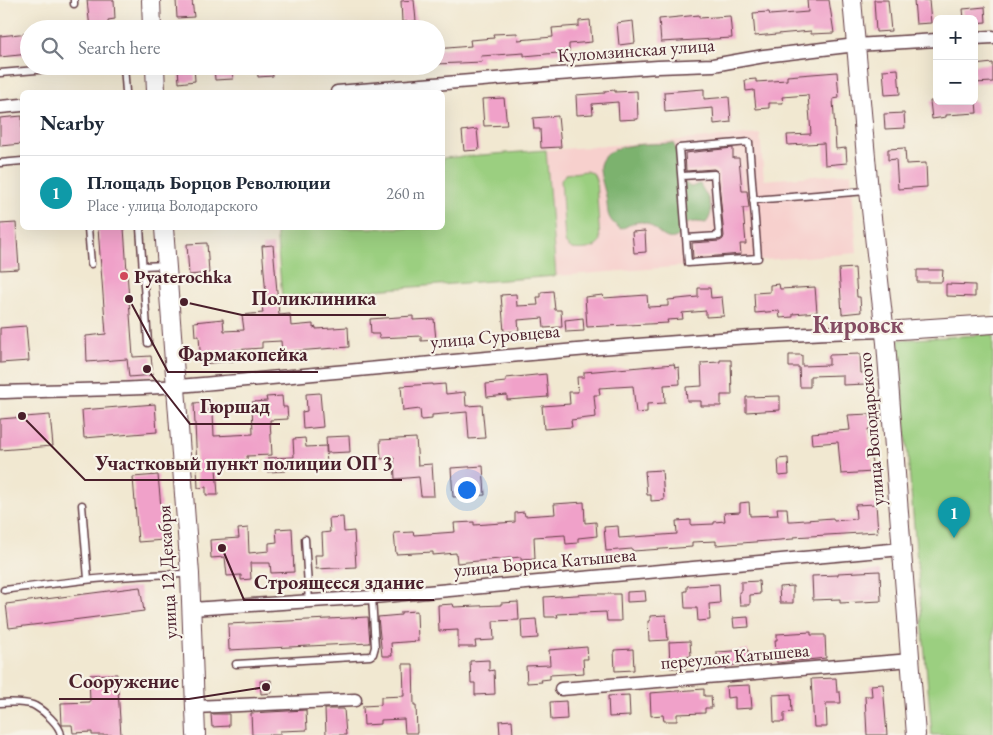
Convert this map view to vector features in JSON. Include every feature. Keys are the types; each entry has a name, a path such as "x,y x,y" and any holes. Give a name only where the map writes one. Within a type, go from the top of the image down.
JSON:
{"street":[{"path":"151,0 152,20"},
{"name":"улица Володарского","path":"852,0 884,332 916,735"},
{"path":"978,38 993,37"},
{"name":"Куломзинская улица","path":"361,90 658,67 713,66 764,56 856,45 933,40"},
{"path":"155,75 156,90"},
{"path":"0,107 20,105"},
{"name":"улица 12 Декабря","path":"164,230 190,574 196,735"},
{"name":"улица Суровцева","path":"0,392 176,386 530,353 993,324"},
{"name":"улица Бориса Катышева","path":"192,609 372,597 902,549"},
{"name":"переулок Катышева","path":"562,689 911,660"},
{"path":"195,708 354,700"}],"lane":[{"path":"0,73 20,71"},
{"path":"125,75 126,90"},
{"path":"749,142 758,258 688,263 682,176 679,148 749,142"},
{"path":"0,163 20,162"},
{"path":"682,176 714,174 719,236 686,238"},
{"path":"753,200 869,191"},
{"path":"88,230 91,264"},
{"path":"140,230 148,343"},
{"path":"143,266 166,264"},
{"path":"82,505 88,578"},
{"path":"305,540 309,602"},
{"path":"4,590 88,578 190,574"},
{"path":"236,664 370,656 373,654 375,647 372,597"},
{"path":"0,704 6,702 34,705 52,720 61,731 61,735"}],"shaded area":[{"path":"760,134 764,180 851,173 857,253 282,297 276,230 445,230 445,158"}],"green space":[{"path":"673,143 680,174 686,184 691,187 700,184 708,198 711,213 706,223 686,224 679,236 674,238 665,237 644,222 634,223 621,229 612,221 608,214 600,168 604,157 611,151 631,145"},
{"path":"546,150 556,276 282,297 276,230 445,230 445,158"},
{"path":"586,171 593,173 596,180 600,242 591,248 572,249 565,241 561,179 566,174"},
{"path":"993,334 993,735 932,735 898,340"}],"building":[{"path":"87,0 114,0 115,19 89,20"},
{"path":"176,0 192,0 194,17 177,18"},
{"path":"414,0 416,20 402,20 401,1"},
{"path":"807,0 829,0 834,33 811,34 811,31 755,36 753,13 769,12 770,15 808,12"},
{"path":"874,0 888,0 891,31 876,32"},
{"path":"914,0 929,0 931,23 916,24"},
{"path":"985,7 986,22 978,23 978,15 964,15 963,9"},
{"path":"699,15 699,18 730,16 732,38 661,42 659,19"},
{"path":"590,20 592,42 569,44 569,52 524,56 524,53 481,56 482,62 445,64 445,48 471,46 470,40 494,38 493,34 517,33 518,40 553,37 552,28 579,26 579,21"},
{"path":"633,21 635,43 619,45 617,23"},
{"path":"20,34 20,55 0,57 0,36"},
{"path":"993,63 993,82 978,83 978,65"},
{"path":"898,69 900,94 885,95 883,70"},
{"path":"837,72 839,98 833,99 836,149 846,148 847,163 825,165 824,143 788,145 787,135 811,134 808,95 782,97 783,103 769,103 769,108 756,109 754,90 746,91 745,80 756,79 756,82 787,80 787,76"},
{"path":"179,75 195,75 195,81 179,83"},
{"path":"215,75 233,75 233,79 215,80"},
{"path":"258,75 273,75 273,76 258,77"},
{"path":"704,89 704,99 729,97 731,122 714,124 713,108 665,112 664,92"},
{"path":"615,90 615,92 637,91 638,119 619,120 618,102 592,104 593,114 577,115 576,95 605,93 605,91"},
{"path":"504,98 507,125 484,126 482,99"},
{"path":"930,101 933,101 933,105 976,105 977,113 946,115 946,117 932,119"},
{"path":"904,113 905,128 885,129 884,114"},
{"path":"20,116 20,144 0,146 0,118"},
{"path":"558,116 561,147 541,148 540,129 534,129 533,118"},
{"path":"477,129 479,150 464,151 462,131"},
{"path":"733,148 733,158 739,158 742,191 747,191 749,208 743,208 746,244 740,244 741,254 693,258 692,243 720,241 724,236 718,172 714,169 686,171 685,153"},
{"path":"905,148 906,164 926,163 927,187 898,189 896,159 888,160 888,149"},
{"path":"16,223 19,269 0,270 0,224"},
{"path":"98,230 124,230 133,357 151,356 153,375 129,377 127,359 87,362 86,336 106,334"},
{"path":"645,231 646,252 634,253 632,232"},
{"path":"207,243 209,273 189,275 187,244"},
{"path":"273,245 279,315 290,314 291,326 313,324 313,328 316,327 316,329 348,327 349,347 282,352 281,341 262,342 262,348 233,350 234,361 201,364 199,336 195,336 194,322 223,319 224,331 244,330 242,315 263,313 261,296 266,296 262,246"},
{"path":"855,268 857,297 860,297 861,312 842,314 839,269"},
{"path":"917,270 943,270 942,282 917,282"},
{"path":"779,284 780,289 815,287 817,312 793,314 793,317 780,318 779,311 755,313 754,293 770,292 770,285"},
{"path":"946,284 975,285 975,297 946,296"},
{"path":"698,288 710,288 711,298 722,297 724,316 706,317 706,311 682,313 683,319 667,320 668,323 587,327 585,297 603,295 604,298 647,295 648,307 668,306 668,300 698,297"},
{"path":"553,291 555,310 561,310 562,327 544,328 543,318 518,320 519,331 504,332 501,295 516,294 517,306 538,305 537,297 541,297 541,292"},
{"path":"413,316 413,320 434,319 436,340 421,341 421,336 379,338 379,334 371,334 370,319"},
{"path":"583,318 584,331 566,332 565,320"},
{"path":"26,326 29,361 0,363 0,328"},
{"path":"860,354 861,373 866,373 866,384 843,385 843,375 810,376 810,387 800,387 799,367 789,367 789,355 802,355 802,366 829,365 829,355"},
{"path":"720,360 731,360 732,395 721,395 721,406 701,406 701,401 687,401 686,387 702,386 701,363 720,362"},
{"path":"674,364 675,368 679,367 680,384 664,385 665,403 647,404 647,412 636,413 633,386 599,388 600,395 594,395 596,417 571,420 572,427 544,429 542,406 570,404 569,392 578,392 577,377 584,377 584,372"},
{"path":"546,374 548,397 507,400 507,395 487,397 486,384 506,382 506,378"},
{"path":"445,384 446,394 465,392 466,406 482,405 485,438 469,439 467,412 432,415 432,419 421,420 420,409 403,411 401,386"},
{"path":"320,393 323,427 303,429 302,412 307,411 306,394"},
{"path":"282,396 283,407 287,407 288,419 270,420 272,455 247,456 248,467 216,468 218,495 206,495 206,487 198,488 194,403 208,402 209,413 213,413 214,436 253,434 252,402 267,401 266,397"},
{"path":"780,396 780,410 746,412 746,397"},
{"path":"155,404 157,432 84,438 82,410"},
{"path":"870,414 871,429 868,429 873,472 841,474 838,442 812,444 811,433 850,430 848,415"},
{"path":"50,415 53,446 0,450 0,419"},
{"path":"349,436 350,452 327,453 326,437"},
{"path":"305,438 306,447 326,446 327,468 316,468 316,465 285,467 286,471 268,472 268,458 294,457 293,439"},
{"path":"416,438 418,465 432,464 434,496 421,496 419,477 395,479 394,458 381,459 380,440"},
{"path":"788,458 789,475 779,476 778,459"},
{"path":"483,466 485,495 453,497 451,468"},
{"path":"662,470 664,500 651,501 651,495 647,495 645,471"},
{"path":"158,475 164,540 138,542 133,477"},
{"path":"584,502 585,523 596,522 597,536 578,538 578,543 566,544 565,535 534,537 535,559 521,560 521,557 457,563 456,553 433,555 433,552 396,554 394,533 413,532 414,535 455,532 454,523 474,522 474,525 515,522 515,513 524,512 525,516 555,514 554,504"},
{"path":"749,502 750,516 778,515 777,508 787,508 788,521 833,518 834,521 856,519 855,505 876,504 878,532 793,537 793,539 716,545 716,541 692,542 692,547 606,551 604,527 618,526 619,538 677,534 676,521 691,520 691,525 714,524 714,522 725,521 724,513 740,512 740,503"},
{"path":"343,517 344,532 354,531 356,567 316,569 315,555 323,555 322,533 330,532 329,518"},
{"path":"248,528 249,553 269,551 269,543 277,542 276,529 292,528 294,572 271,573 270,563 250,563 251,579 241,580 241,575 227,576 225,557 211,558 210,540 239,538 238,529"},
{"path":"880,571 881,601 840,603 840,599 813,600 812,576"},
{"path":"759,581 760,594 750,595 750,605 740,605 739,592 741,592 741,582"},
{"path":"719,584 720,603 709,604 710,620 698,621 697,608 685,608 684,591 687,591 687,586"},
{"path":"793,586 793,603 780,603 779,587"},
{"path":"140,587 144,611 9,628 6,604"},
{"path":"645,591 646,601 627,602 627,592"},
{"path":"620,594 621,621 607,621 606,612 557,614 558,617 545,617 544,597"},
{"path":"518,602 519,620 493,621 494,640 475,641 476,647 458,647 458,630 439,631 438,605 453,604 454,607 501,605 501,603"},
{"path":"417,611 418,641 391,643 392,656 382,656 378,617 401,615 401,612"},
{"path":"666,615 668,640 649,641 648,621 650,621 650,616"},
{"path":"368,617 370,643 229,650 228,624"},
{"path":"748,617 749,627 734,628 733,618"},
{"path":"536,619 538,638 522,639 521,620"},
{"path":"811,632 811,635 825,635 826,658 777,663 775,640 777,640 777,634"},
{"path":"690,641 691,656 685,657 686,668 670,668 669,642"},
{"path":"587,647 588,659 583,659 584,673 550,675 550,679 541,680 542,682 527,683 526,666 550,665 549,650"},
{"path":"633,649 634,670 615,671 614,650"},
{"path":"748,650 748,664 717,666 717,652"},
{"path":"489,660 489,671 494,670 495,694 475,695 475,683 471,683 470,661"},
{"path":"403,664 413,664 417,733 405,733 404,719 381,720 381,724 364,725 363,706 381,705 381,697 404,696"},
{"path":"117,674 121,735 92,735 92,732 73,733 72,725 62,725 61,703 90,702 89,675"},
{"path":"836,678 837,692 840,692 841,703 826,703 827,727 814,727 811,679"},
{"path":"271,680 272,693 261,694 260,681"},
{"path":"883,684 887,735 867,735 865,696 872,696 871,685"},
{"path":"750,685 752,708 735,709 735,697 727,698 726,686"},
{"path":"704,689 704,696 711,696 712,708 705,708 705,713 677,714 677,721 664,721 663,715 651,716 650,693"},
{"path":"791,694 792,712 784,713 784,722 774,722 773,695"},
{"path":"629,695 630,716 609,717 608,696"},
{"path":"566,701 567,719 551,720 550,702"},
{"path":"325,709 344,709 346,735 326,735"},
{"path":"306,710 307,730 280,731 280,735 252,735 251,713"},
{"path":"211,714 229,714 229,726 212,727"},
{"path":"512,720 513,735 500,735 499,721"}],"place":[{"name":"Pyaterochka","path":"124,276"},
{"name":"Фармакопейка","path":"129,299"},
{"name":"Поликлиника","path":"184,302"},
{"name":"Гюршад","path":"147,369"},
{"name":"Участковый пункт полиции ОП 3","path":"22,416"},
{"name":"Площадь Борцов Революции","path":"954,538"},
{"name":"Строящееся здание","path":"222,548"},
{"name":"Сооружение","path":"266,687"}],"district":[{"name":"Кировск","path":"858,324"}]}
